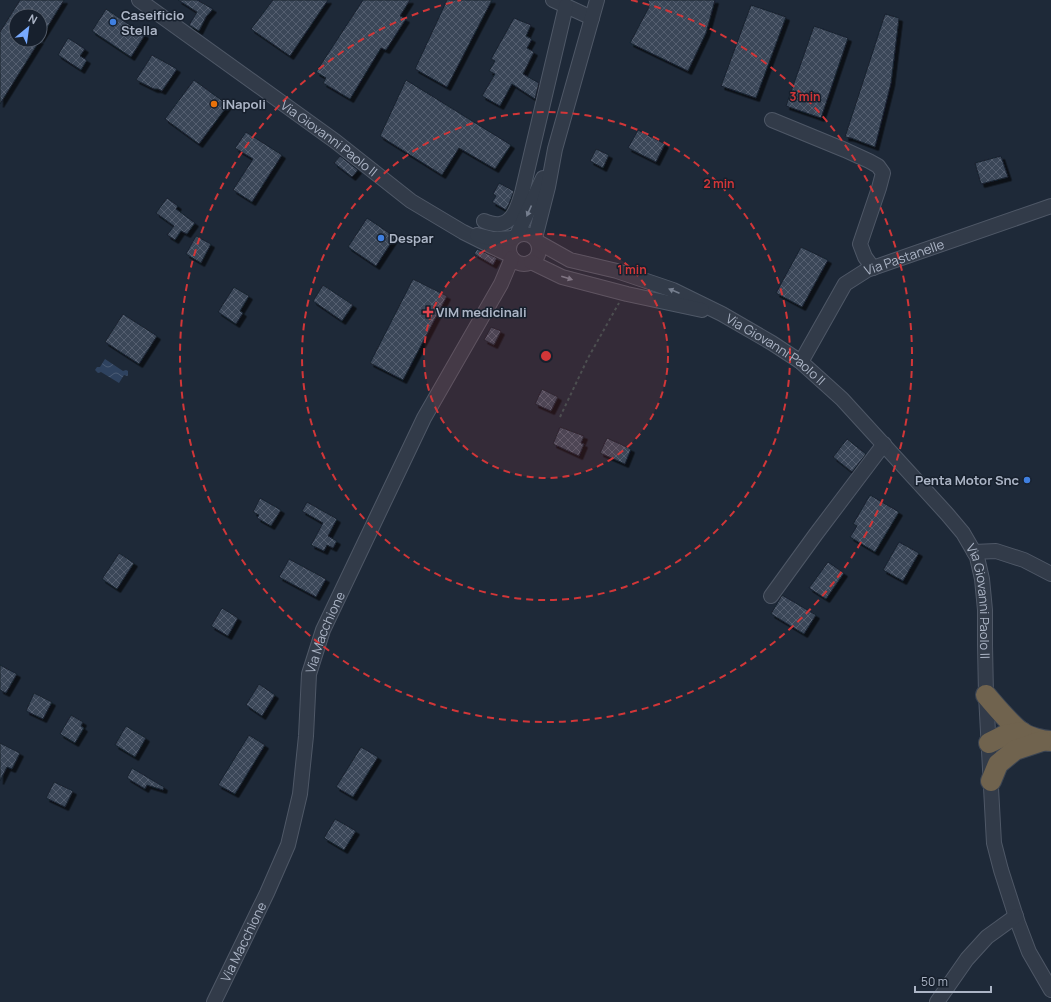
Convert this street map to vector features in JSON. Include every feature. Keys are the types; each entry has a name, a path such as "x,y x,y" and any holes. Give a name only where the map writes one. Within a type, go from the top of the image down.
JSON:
{"highway":[{"path":"986,695 1021,740"},
{"path":"989,743 1005,735 1021,740 1046,741"},
{"path":"991,781 998,764 1015,750 1021,740"}],"street":[{"name":"Via Giovanni Paolo II","path":"139,0 335,141 411,201 463,232"},
{"path":"536,240 555,150 597,0"},
{"path":"484,221 493,224 501,224 510,219 516,212 522,193 560,2 592,18"},
{"path":"772,120 869,161 878,166 883,173 860,244 865,257 873,268"},
{"path":"511,256 509,246 515,237 555,150"},
{"name":"Via Pastanelle","path":"801,362 845,284 867,270 1051,206"},
{"path":"463,232 493,239 515,237 527,234 536,240 539,247 539,252 535,260 528,263 518,263 511,256 463,232"},
{"name":"Via Giovanni Paolo II","path":"536,240 570,260 617,270 673,290 722,314 801,362 842,399 963,533 977,557 982,579 985,610 986,695 994,843 1001,870 1029,952 1051,990"},
{"name":"Via Macchione","path":"214,1002 267,893 288,845 300,794 306,736 309,674 324,630 424,418 501,284 511,256"},
{"name":"Via Giovanni Paolo II","path":"528,263 562,277 623,293 722,314"},
{"name":"Via Macchione","path":"501,284 528,263"},
{"path":"771,596 884,444"},
{"path":"974,552 996,552 1024,560 1051,574"},
{"path":"937,1002 967,959 987,937 1016,916"}],"path":[{"path":"560,418 588,358 615,311 623,293"}],"water":[{"path":"105,359 123,371 128,371 128,375 124,375 119,383 101,372 98,373 95,370 97,367 100,367"}],"building":[{"path":"20,0 64,0 48,26 48,8 15,8"},
{"path":"178,0 197,0 213,9 206,17 199,31 189,25 197,12"},
{"path":"273,0 328,0 290,56 251,29"},
{"path":"363,0 410,0 400,16 406,19 386,50 381,48 350,99 323,83 326,78 316,72"},
{"path":"447,0 492,0 447,87 415,69"},
{"path":"648,0 715,0 706,33 688,71 630,43 649,7"},
{"path":"751,5 786,17 756,98 721,86"},
{"path":"106,9 145,35 131,57 92,31"},
{"path":"885,14 899,18 891,83 875,147 845,137"},
{"path":"514,18 531,25 526,36 532,39 527,48 534,52 523,74 539,83 535,99 512,84 500,106 482,96 495,74 489,71 495,61 491,59"},
{"path":"8,19 8,48 35,48 0,104 0,32"},
{"path":"814,26 848,38 821,118 786,106"},
{"path":"68,38 85,49 80,56 87,60 81,70 58,55"},
{"path":"152,55 177,69 162,91 154,89 136,80"},
{"path":"194,80 228,105 199,144 165,119"},
{"path":"406,80 511,145 495,169 459,148 442,175 380,136"},
{"path":"638,130 665,144 656,162 628,148"},
{"path":"246,132 282,155 252,202 233,190 253,159 235,148"},
{"path":"596,149 609,155 603,168 590,161"},
{"path":"340,156 358,170 352,177 334,163"},
{"path":"1001,156 1008,177 981,184 975,163"},
{"path":"499,183 514,191 506,210 492,202 496,196 493,194"},
{"path":"167,198 178,206 176,209 195,223 187,234 181,231 175,240 167,235 174,226 156,213"},
{"path":"367,218 395,237 376,266 348,247"},
{"path":"196,236 211,244 201,263 186,254"},
{"path":"801,247 828,260 802,307 776,293"},
{"path":"477,249 497,258 493,265 474,254"},
{"path":"413,279 447,296 403,380 370,363"},
{"path":"323,285 353,305 342,321 313,301"},
{"path":"234,287 249,296 240,311 243,313 236,324 218,312"},
{"path":"123,314 157,336 139,364 105,342"},
{"path":"491,327 501,331 494,345 484,340"},
{"path":"542,389 558,397 551,411 535,404"},
{"path":"560,427 584,436 581,443 584,444 579,456 553,444"},
{"path":"607,438 631,449 625,464 600,453"},
{"path":"847,439 866,454 852,472 833,457"},
{"path":"870,495 899,512 875,552 850,537 857,526 853,524"},
{"path":"260,498 281,510 271,526 257,518 259,515 253,512"},
{"path":"307,502 337,519 328,536 337,541 333,548 327,545 324,551 311,545 323,523 302,511"},
{"path":"899,542 919,553 903,581 883,570"},
{"path":"119,553 134,563 117,589 102,579"},
{"path":"289,559 326,579 316,597 279,577"},
{"path":"828,562 844,573 826,599 809,588"},
{"path":"782,595 816,615 804,634 771,614"},
{"path":"222,608 238,618 228,636 211,626"},
{"path":"0,665 17,674 6,693 0,690"},
{"path":"259,684 275,695 262,716 246,705"},
{"path":"34,693 52,702 43,719 26,711"},
{"path":"71,715 83,722 81,726 84,728 75,743 60,734"},
{"path":"126,726 146,738 135,757 115,745"},
{"path":"249,735 265,745 235,794 218,785"},
{"path":"0,743 20,753 12,769 7,767 0,781"},
{"path":"361,747 378,757 353,797 336,787"},
{"path":"132,768 164,787 163,790 147,785 145,789 127,778"},
{"path":"54,782 73,791 65,807 46,798"},
{"path":"335,819 356,831 344,850 324,838"}],"place":[{"name":"Caseificio Stella","path":"113,22"},
{"name":"iNapoli","path":"214,104"},
{"name":"Despar","path":"381,238"},
{"name":"VIM medicinali","path":"428,312"},
{"name":"Penta Motor Snc","path":"1027,480"}]}
